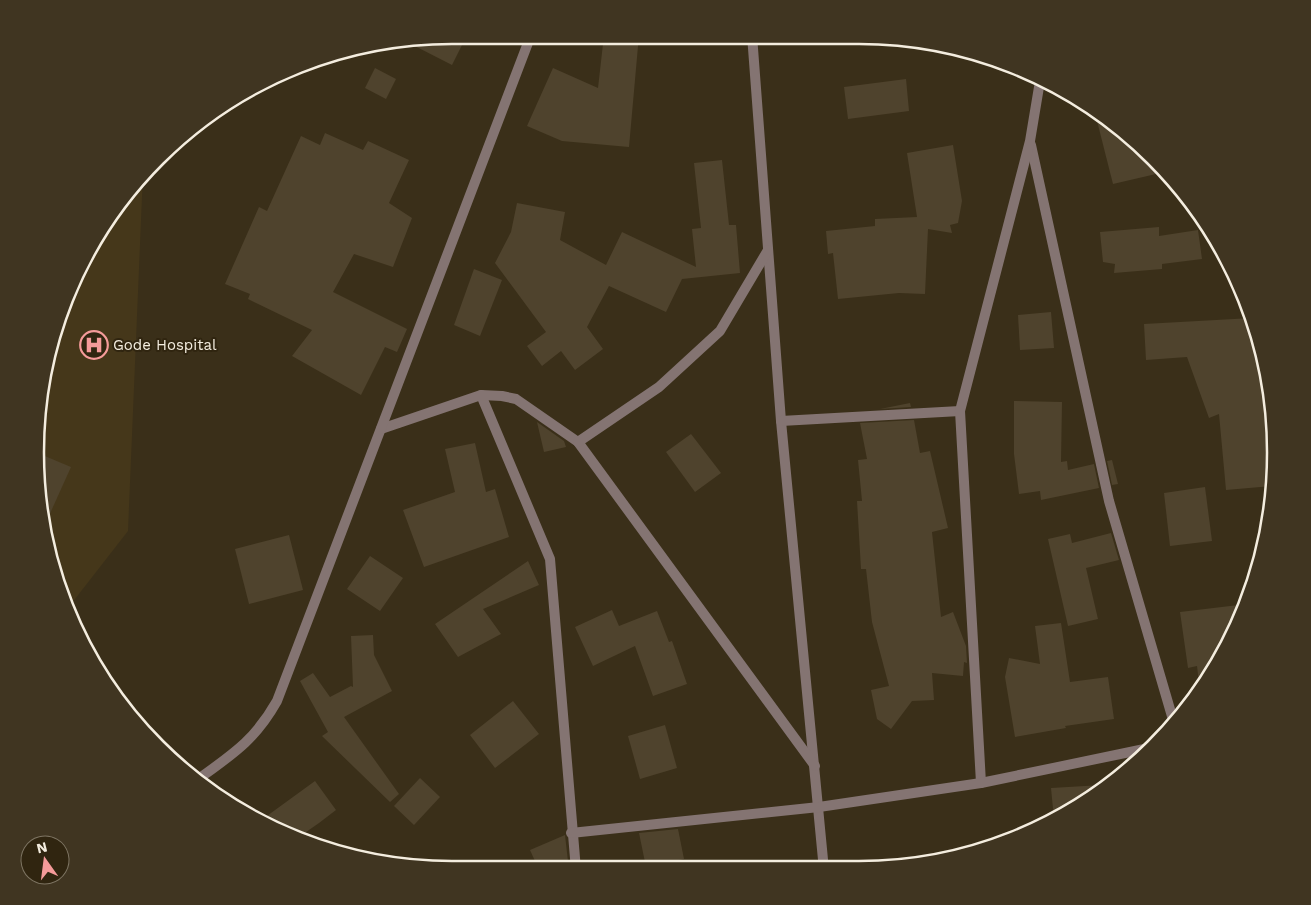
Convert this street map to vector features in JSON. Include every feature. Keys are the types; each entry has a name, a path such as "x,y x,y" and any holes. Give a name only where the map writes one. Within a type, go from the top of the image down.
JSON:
{"street":[{"path":"203,776 253,738 265,723 277,701 528,44"},
{"path":"753,44 781,420 823,861"},
{"path":"981,783 960,411 1030,141 1039,86"},
{"path":"1030,141 1109,501 1172,715"},
{"path":"578,442 659,387 720,331 768,250"},
{"path":"381,429 481,395 502,396 516,399 578,442 815,767"},
{"path":"481,395 550,559 575,861"},
{"path":"781,420 960,411"},
{"path":"571,833 819,808 981,783 1139,750"}],"shaded area":[{"name":"Gode Hospital","path":"142,186 128,531 72,602 58,558 47,506 44,452 47,399 65,321 75,296 86,272 113,225"}],"building":[{"path":"462,44 452,65 415,46"},
{"path":"603,44 638,44 629,147 562,141 527,126 553,68 598,88"},
{"path":"375,68 396,79 386,99 365,88"},
{"path":"906,79 909,111 848,119 844,87"},
{"path":"1097,121 1148,163 1156,174 1113,184"},
{"path":"325,133 363,150 368,141 409,160 389,203 412,218 393,267 354,254 333,292 407,329 397,352 385,347 361,395 292,356 312,330 248,299 250,294 225,284 259,207 267,211 301,136 320,145"},
{"path":"953,145 962,201 958,223 950,225 952,233 928,229 925,294 899,293 838,299 833,253 828,254 826,231 875,226 875,219 917,217 907,153"},
{"path":"722,160 729,225 736,225 740,273 682,279 666,312 609,286 587,327 603,349 575,370 561,351 542,366 527,346 546,332 495,263 511,232 517,203 565,212 560,240 606,265 622,232 696,267 692,229 701,228 694,163"},
{"path":"1159,227 1159,236 1198,230 1202,259 1162,264 1162,269 1114,273 1115,264 1103,262 1100,232"},
{"path":"474,269 502,280 480,336 454,325"},
{"path":"1051,312 1054,348 1020,350 1018,315"},
{"path":"1245,318 1264,399 1267,452 1265,487 1226,490 1219,414 1209,418 1187,357 1146,360 1144,324"},
{"path":"1014,401 1062,402 1061,462 1067,461 1068,470 1094,464 1099,488 1041,500 1040,491 1019,494 1014,454"},
{"path":"910,403 911,407 880,409"},
{"path":"914,420 920,453 930,451 948,528 932,532 941,617 953,612 966,646 967,663 964,662 963,676 932,673 934,700 912,701 891,729 877,719 871,690 889,686 872,622 866,569 861,569 857,501 862,501 858,460 867,459 860,423"},
{"path":"537,422 564,441 566,447 544,452"},
{"path":"691,434 721,473 695,492 666,452"},
{"path":"475,443 486,492 495,489 509,537 424,567 403,510 455,492 445,449"},
{"path":"44,456 71,467 49,516"},
{"path":"1112,460 1118,484 1112,485 1107,461"},
{"path":"1205,487 1212,541 1170,546 1164,493"},
{"path":"1111,533 1119,560 1086,568 1098,619 1068,626 1048,539 1070,534 1072,543"},
{"path":"289,535 303,590 249,604 235,549"},
{"path":"370,556 403,578 380,611 347,589"},
{"path":"528,561 539,585 483,609 501,634 458,657 435,624"},
{"path":"1238,605 1225,633 1199,679 1197,666 1188,668 1180,612"},
{"path":"612,610 619,626 657,611 669,642 672,641 687,684 653,696 635,646 593,666 575,627"},
{"path":"1061,623 1070,682 1108,677 1114,719 1065,726 1066,728 1015,737 1005,677 1009,658 1040,664 1035,626"},
{"path":"373,635 374,655 392,691 344,717 399,794 390,802 322,736 328,732 300,681 313,673 330,697 351,686 353,687 351,636"},
{"path":"513,701 539,734 495,768 470,735"},
{"path":"665,725 677,768 640,779 628,736"},
{"path":"420,778 440,797 414,825 394,806"},
{"path":"315,781 336,810 304,833 267,816"},
{"path":"1095,785 1053,811 1051,788"},
{"path":"678,829 684,859 674,861 645,861 639,833"},
{"path":"565,835 568,861 535,861 530,850"}],"place":[{"name":"Gode Hospital","path":"94,345"}]}
